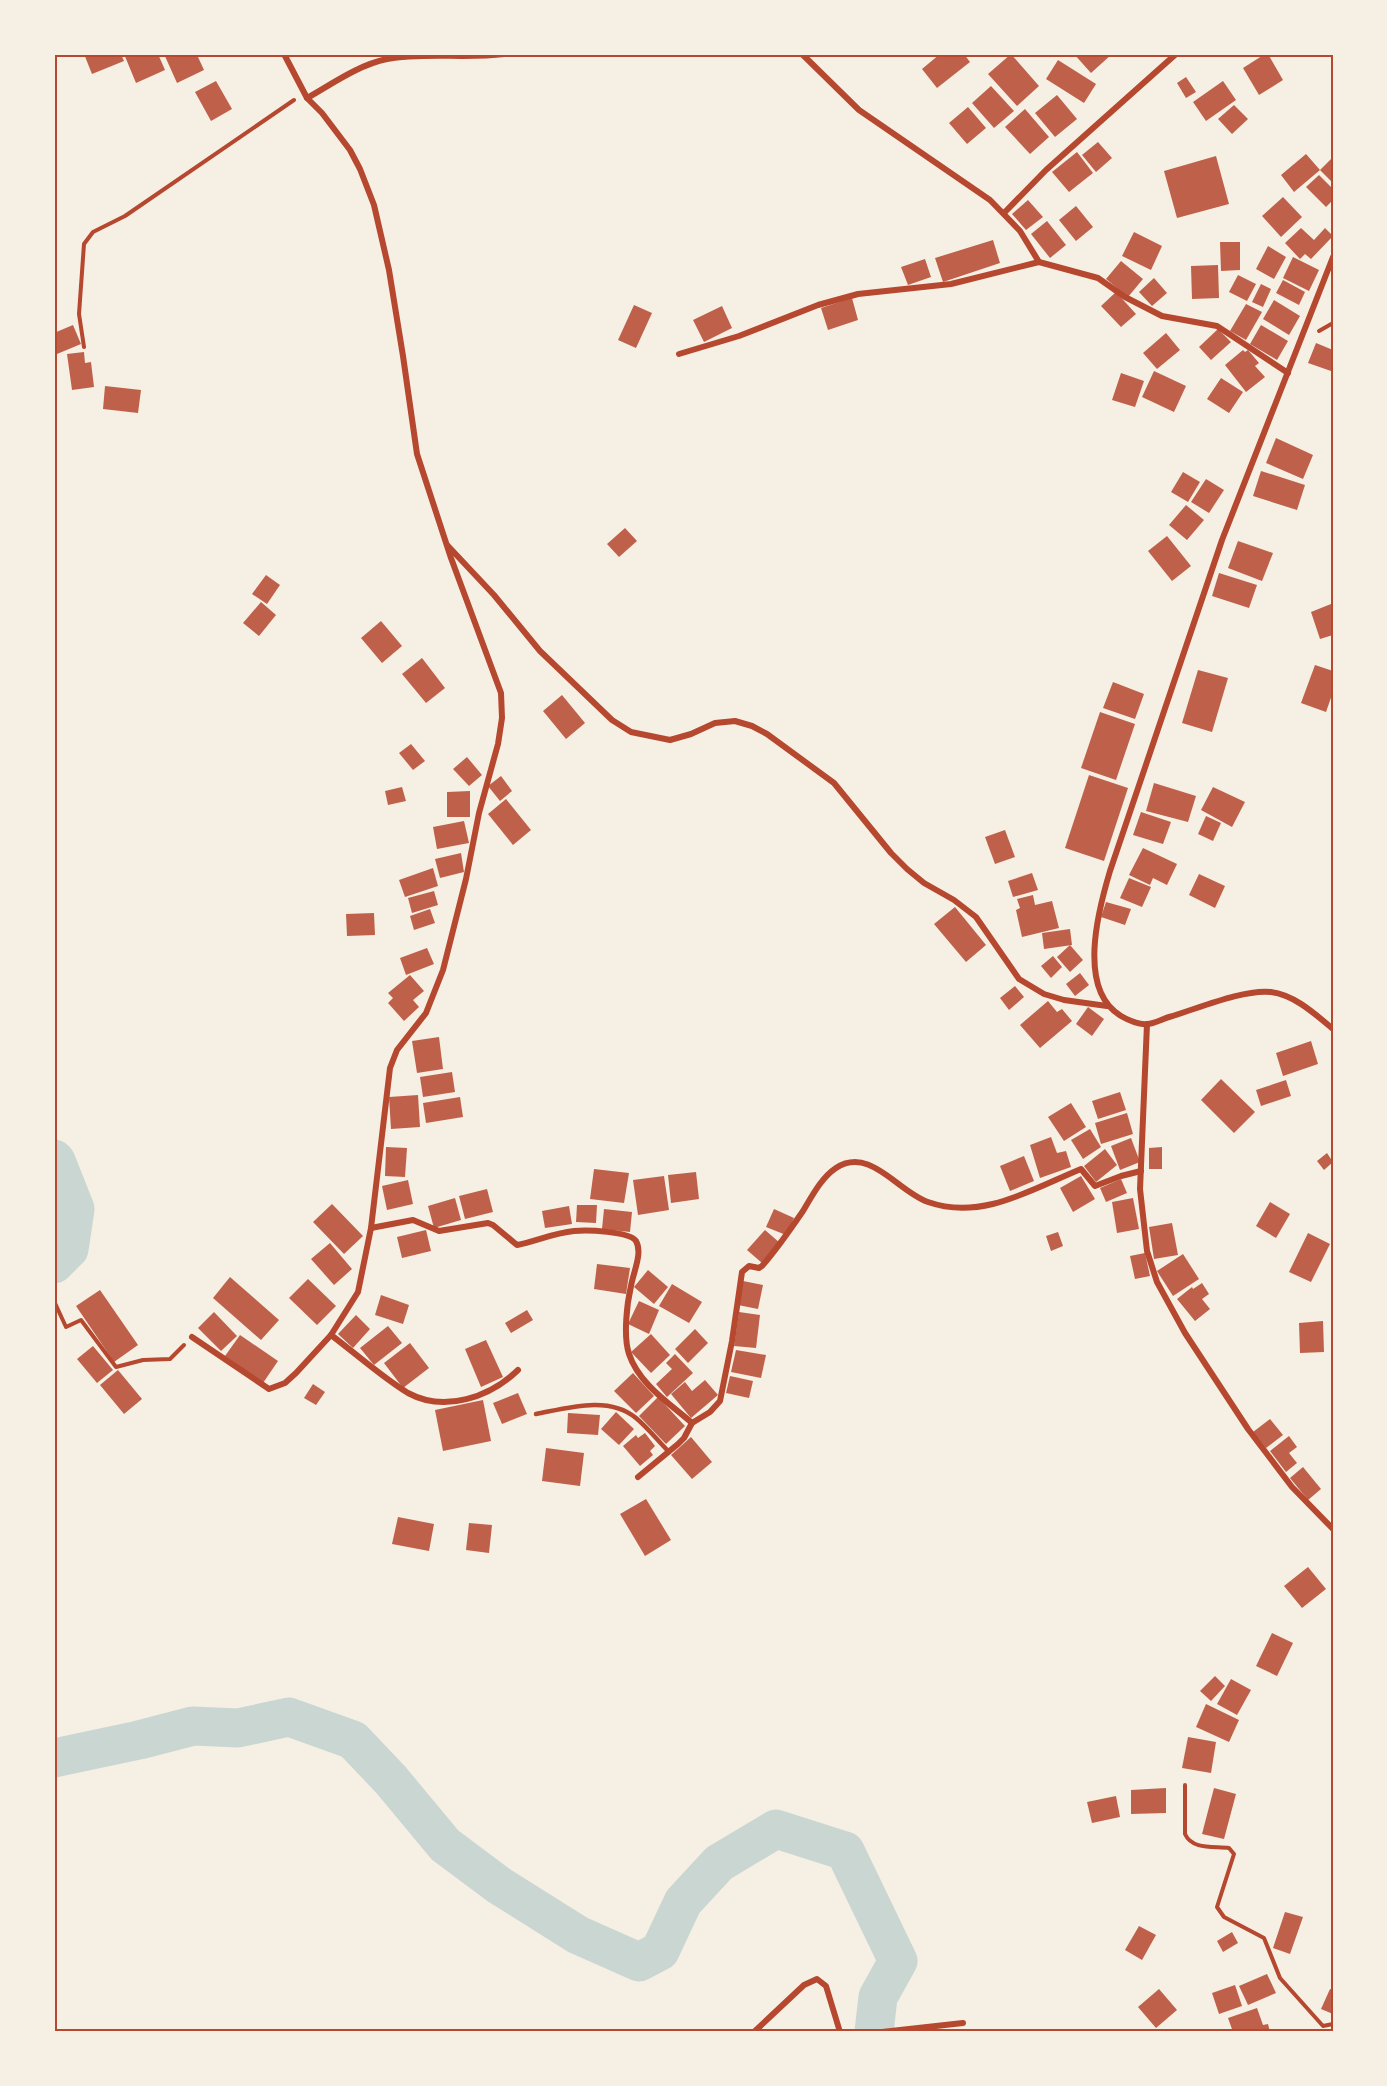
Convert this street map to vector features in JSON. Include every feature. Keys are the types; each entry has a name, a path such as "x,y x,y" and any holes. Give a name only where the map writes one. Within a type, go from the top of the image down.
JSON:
{"street":[{"path":"192,1337 269,1389 285,1383 331,1335 358,1292 371,1228 390,1068 397,1050 426,1013 443,970 460,907 479,813 498,744 502,718 501,693 446,543 417,454 404,356 377,215 360,169 350,150 322,112 306,95 284,54"},
{"path":"306,95 365,66 386,59 478,57 504,54"},
{"path":"802,54 859,110 974,189 1004,213 1020,231 1039,262"},
{"path":"1004,213 1046,170 1176,54"},
{"path":"1107,1006 1097,979 1093,949 1100,905 1222,540 1333,257"},
{"path":"679,354 739,336 818,305 858,294 951,284 1039,262 1098,278 1125,297 1162,316 1217,326 1288,373"},
{"path":"446,543 494,595 540,651 612,720 631,732 670,740 691,734 715,723 735,721 767,734 834,783 891,853 924,883 954,900 976,917 1019,979 1044,994 1064,1000 1107,1006 1126,1019 1147,1024 1260,991 1284,995 1305,1007 1333,1029"},
{"path":"1147,1024 1141,1171 1142,1215 1147,1251 1156,1282 1248,1429 1292,1488 1333,1529"},
{"path":"638,1477 669,1452 684,1438 692,1424 710,1412 720,1401 742,1272 749,1266 759,1268 762,1266 780,1244 821,1182 842,1165 855,1161 865,1162 926,1202 954,1208 1005,1202 1081,1169 1095,1186 1141,1171"},
{"path":"371,1228 413,1220 439,1231 488,1223 494,1225 517,1245 573,1231 595,1230 631,1237 637,1243 639,1250 630,1288 626,1335 628,1351 638,1372 648,1385 692,1424"},
{"path":"331,1335 408,1393 433,1401 465,1400 483,1394 503,1384 518,1370"},
{"path":"754,2032 804,1985 818,1979 826,1986 840,2032"},
{"path":"882,2032 963,2023"}],"lane":[{"path":"536,1414 578,1405 611,1407 635,1417 669,1452"}],"path":[{"path":"84,347 78,314 84,243 88,236 125,216 306,95"},
{"path":"54,1301 66,1327 81,1320 116,1367 143,1360 170,1359 192,1337"},
{"path":"1185,1785 1185,1834 1188,1841 1196,1845 1229,1848 1234,1854 1217,1907 1218,1911 1224,1917 1264,1938 1284,1983 1323,2026 1333,2024"}],"building":[{"path":"84,54 121,54 124,61 92,74"},
{"path":"124,54 146,54 147,56 158,54 165,70 136,83"},
{"path":"164,54 204,54 198,57 204,70 177,83"},
{"path":"940,54 964,54 970,62 937,88 922,69"},
{"path":"1011,54 1039,86 1017,106 988,74"},
{"path":"1074,54 1112,54 1091,73"},
{"path":"1268,54 1283,80 1259,95 1243,68"},
{"path":"1058,60 1096,84 1084,103 1046,79"},
{"path":"1186,77 1196,92 1186,98 1177,83"},
{"path":"216,81 232,109 211,121 195,92"},
{"path":"1223,81 1236,100 1206,121 1193,102"},
{"path":"991,86 1014,111 994,128 972,103"},
{"path":"1057,95 1077,119 1055,137 1035,113"},
{"path":"1234,105 1248,119 1232,134 1218,119"},
{"path":"968,107 986,128 967,144 949,123"},
{"path":"1025,109 1049,137 1030,154 1005,127"},
{"path":"1098,142 1112,158 1096,172 1082,155"},
{"path":"1077,152 1093,173 1069,192 1052,172"},
{"path":"1306,154 1320,170 1294,192 1281,175"},
{"path":"1216,156 1229,204 1177,218 1164,171"},
{"path":"1333,157 1333,183 1320,170"},
{"path":"1319,175 1333,189 1333,200 1326,207 1306,187"},
{"path":"1283,197 1302,217 1281,237 1262,216"},
{"path":"1028,200 1043,217 1026,230 1012,214"},
{"path":"1076,206 1093,227 1076,241 1059,220"},
{"path":"1047,221 1066,245 1050,258 1031,234"},
{"path":"1301,228 1314,240 1325,228 1333,236 1311,259 1305,254 1300,259 1285,243"},
{"path":"1134,232 1162,246 1151,270 1122,256"},
{"path":"993,240 1000,263 943,282 935,258"},
{"path":"1220,242 1240,242 1240,270 1221,271"},
{"path":"1268,246 1286,257 1274,279 1256,269"},
{"path":"1293,257 1319,270 1309,291 1283,278"},
{"path":"925,259 931,277 908,285 901,267"},
{"path":"1121,261 1143,279 1128,297 1106,279"},
{"path":"1218,265 1219,298 1192,299 1191,266"},
{"path":"1238,275 1256,284 1247,301 1229,292"},
{"path":"1154,278 1167,293 1152,306 1139,292"},
{"path":"1283,280 1305,292 1299,305 1276,293"},
{"path":"1261,284 1271,289 1263,307 1252,302"},
{"path":"1116,292 1136,314 1121,327 1101,306"},
{"path":"852,298 858,320 828,330 821,308"},
{"path":"1274,300 1300,316 1289,335 1263,319"},
{"path":"1246,304 1262,312 1246,340 1230,331"},
{"path":"634,305 652,313 636,348 618,340"},
{"path":"722,306 732,328 704,342 693,320"},
{"path":"73,325 81,344 57,354 54,348 54,333"},
{"path":"1261,325 1288,341 1277,360 1250,344"},
{"path":"1218,329 1231,342 1211,360 1199,347"},
{"path":"1166,333 1180,350 1157,369 1143,353"},
{"path":"1316,343 1333,350 1331,371 1308,363"},
{"path":"1243,350 1245,352 1248,350 1259,363 1255,366 1265,377 1246,392 1225,365"},
{"path":"84,352 85,363 91,362 94,387 72,390 67,354"},
{"path":"1154,371 1186,386 1174,412 1142,397"},
{"path":"1121,373 1144,381 1135,407 1112,400"},
{"path":"1221,378 1243,392 1229,413 1207,399"},
{"path":"105,386 141,390 138,413 103,409"},
{"path":"1276,438 1313,455 1303,479 1266,463"},
{"path":"1261,471 1305,485 1297,510 1253,496"},
{"path":"1183,472 1200,482 1188,502 1171,492"},
{"path":"1206,479 1224,490 1209,513 1191,502"},
{"path":"1186,505 1204,520 1187,540 1169,525"},
{"path":"625,528 637,541 619,557 607,544"},
{"path":"1167,536 1191,566 1172,581 1148,551"},
{"path":"1238,541 1273,553 1262,581 1228,568"},
{"path":"1219,573 1257,585 1249,608 1212,596"},
{"path":"266,575 280,585 267,604 252,594"},
{"path":"261,602 276,615 259,636 243,623"},
{"path":"1331,604 1333,635 1320,639 1311,612"},
{"path":"381,621 402,646 382,663 361,638"},
{"path":"422,658 445,688 426,703 402,674"},
{"path":"1315,665 1333,671 1333,692 1326,712 1301,703"},
{"path":"1198,670 1228,678 1212,732 1182,723"},
{"path":"1113,682 1144,694 1135,719 1103,708"},
{"path":"562,695 585,723 566,739 543,711"},
{"path":"1100,712 1135,724 1116,780 1081,768"},
{"path":"411,744 425,761 413,770 399,753"},
{"path":"467,757 482,775 469,786 453,769"},
{"path":"1089,775 1128,788 1104,861 1065,848"},
{"path":"501,776 512,791 500,801 488,786"},
{"path":"1154,783 1196,796 1188,822 1146,811"},
{"path":"402,787 406,801 388,805 385,791"},
{"path":"1213,787 1245,802 1232,827 1201,810"},
{"path":"470,791 470,817 447,817 447,792"},
{"path":"506,799 531,830 513,845 488,814"},
{"path":"1141,812 1171,822 1163,844 1133,835"},
{"path":"1206,816 1221,823 1213,841 1198,834"},
{"path":"464,821 469,843 437,849 433,827"},
{"path":"1005,830 1015,857 995,864 985,837"},
{"path":"1143,848 1177,864 1167,885 1153,878 1150,885 1129,875"},
{"path":"461,853 464,872 440,878 435,859"},
{"path":"433,868 438,886 405,897 399,880"},
{"path":"1032,873 1038,890 1013,897 1008,881"},
{"path":"1199,874 1225,886 1215,908 1189,895"},
{"path":"1129,878 1151,887 1142,907 1120,898"},
{"path":"434,891 438,905 412,913 408,898"},
{"path":"1033,895 1035,905 1052,901 1059,928 1022,937 1016,910 1020,908 1017,899"},
{"path":"1106,902 1131,909 1125,925 1101,917"},
{"path":"955,907 986,945 966,962 934,924"},
{"path":"430,909 435,923 414,930 410,916"},
{"path":"374,913 375,935 347,936 346,914"},
{"path":"1070,929 1072,945 1044,949 1042,933"},
{"path":"1070,945 1083,960 1070,972 1057,957"},
{"path":"427,948 434,964 406,975 400,958"},
{"path":"1053,956 1062,967 1051,978 1041,966"},
{"path":"1080,973 1089,985 1075,996 1066,984"},
{"path":"410,975 424,991 413,1000 419,1007 404,1021 388,1003 393,998 388,993"},
{"path":"1015,986 1024,997 1009,1010 1000,998"},
{"path":"1048,1001 1057,1012 1062,1009 1072,1021 1040,1048 1020,1025"},
{"path":"1088,1007 1104,1019 1092,1036 1076,1024"},
{"path":"439,1037 443,1069 417,1073 412,1041"},
{"path":"1311,1041 1318,1064 1283,1076 1276,1053"},
{"path":"452,1072 455,1092 423,1097 420,1077"},
{"path":"1221,1079 1255,1112 1234,1133 1201,1100"},
{"path":"1286,1080 1291,1096 1261,1106 1256,1090"},
{"path":"1120,1092 1126,1110 1098,1119 1092,1101"},
{"path":"418,1095 420,1127 391,1129 389,1097"},
{"path":"460,1097 463,1117 426,1123 423,1103"},
{"path":"1071,1103 1086,1127 1064,1141 1048,1117"},
{"path":"1127,1113 1133,1134 1101,1144 1095,1123"},
{"path":"1090,1129 1101,1147 1083,1159 1071,1140"},
{"path":"1051,1137 1057,1153 1066,1151 1071,1167 1040,1178 1030,1145"},
{"path":"1131,1138 1140,1162 1120,1170 1111,1146"},
{"path":"386,1147 407,1148 405,1177 385,1176"},
{"path":"1162,1147 1162,1169 1149,1169 1149,1148"},
{"path":"1105,1149 1117,1165 1096,1182 1084,1166"},
{"path":"1327,1153 1333,1162 1324,1170 1317,1161"},
{"path":"1024,1156 1034,1181 1010,1191 1000,1166"},
{"path":"594,1169 629,1173 624,1203 590,1199"},
{"path":"696,1172 699,1199 671,1203 668,1175"},
{"path":"664,1176 669,1210 638,1215 633,1180"},
{"path":"1081,1176 1095,1199 1073,1212 1060,1188"},
{"path":"1121,1179 1127,1193 1106,1202 1100,1188"},
{"path":"408,1180 413,1204 387,1210 382,1186"},
{"path":"487,1189 493,1212 465,1219 459,1196"},
{"path":"455,1198 461,1220 434,1228 428,1206"},
{"path":"1133,1198 1139,1229 1117,1233 1112,1202"},
{"path":"1270,1202 1290,1214 1276,1238 1256,1226"},
{"path":"332,1204 363,1236 344,1254 313,1222"},
{"path":"577,1205 597,1205 596,1223 576,1222"},
{"path":"569,1206 572,1224 545,1228 542,1211"},
{"path":"604,1209 632,1212 630,1232 602,1229"},
{"path":"774,1209 794,1218 786,1235 766,1227"},
{"path":"1172,1223 1178,1255 1154,1259 1149,1227"},
{"path":"426,1230 431,1251 402,1258 397,1237"},
{"path":"765,1230 780,1243 762,1263 747,1250"},
{"path":"1058,1232 1063,1246 1051,1251 1046,1236"},
{"path":"1308,1233 1330,1244 1311,1282 1289,1272"},
{"path":"330,1243 352,1269 334,1285 311,1259"},
{"path":"1145,1253 1150,1276 1135,1279 1130,1256"},
{"path":"1183,1254 1199,1279 1173,1296 1157,1271"},
{"path":"597,1264 630,1268 626,1294 594,1289"},
{"path":"648,1270 668,1287 654,1304 634,1287"},
{"path":"230,1277 279,1320 261,1340 213,1298"},
{"path":"308,1279 336,1306 317,1325 289,1298"},
{"path":"743,1281 763,1285 758,1309 738,1305"},
{"path":"1202,1283 1209,1294 1202,1299 1210,1309 1195,1321 1177,1299 1192,1287 1193,1289"},
{"path":"672,1284 702,1302 689,1323 659,1306"},
{"path":"100,1290 138,1345 114,1362 76,1306"},
{"path":"381,1295 409,1305 403,1324 375,1315"},
{"path":"639,1301 659,1310 649,1334 628,1324"},
{"path":"527,1310 533,1320 511,1333 505,1323"},
{"path":"214,1312 237,1336 221,1351 198,1328"},
{"path":"739,1312 760,1315 756,1348 734,1346"},
{"path":"356,1315 370,1329 353,1348 338,1334"},
{"path":"1323,1321 1324,1352 1300,1353 1299,1323"},
{"path":"388,1326 402,1343 374,1365 360,1348"},
{"path":"695,1329 708,1343 688,1363 675,1349"},
{"path":"651,1334 670,1355 651,1373 631,1352"},
{"path":"240,1335 278,1361 263,1383 225,1356"},
{"path":"486,1340 503,1377 481,1387 465,1349"},
{"path":"410,1343 429,1368 403,1388 384,1363"},
{"path":"93,1346 113,1370 97,1383 77,1359"},
{"path":"736,1350 766,1355 761,1378 731,1372"},
{"path":"675,1354 693,1373 667,1397 656,1384 672,1369 666,1363"},
{"path":"118,1370 142,1399 124,1414 100,1385"},
{"path":"633,1373 654,1396 636,1413 614,1391"},
{"path":"730,1376 753,1381 749,1398 726,1393"},
{"path":"705,1380 718,1395 691,1418 671,1394 685,1382 692,1391"},
{"path":"313,1384 325,1392 316,1405 304,1398"},
{"path":"518,1393 527,1414 502,1424 493,1403"},
{"path":"658,1397 685,1426 666,1444 639,1416"},
{"path":"483,1400 491,1441 443,1451 435,1410"},
{"path":"616,1412 634,1429 619,1445 601,1429"},
{"path":"568,1413 600,1415 598,1435 567,1433"},
{"path":"1270,1419 1283,1435 1266,1448 1253,1432"},
{"path":"645,1433 655,1446 650,1451 653,1455 640,1466 623,1446 636,1435 638,1438"},
{"path":"1289,1436 1297,1447 1289,1453 1297,1463 1286,1472 1270,1451"},
{"path":"691,1437 712,1462 692,1479 671,1455"},
{"path":"546,1448 584,1453 580,1486 542,1481"},
{"path":"1303,1467 1321,1489 1308,1500 1290,1478"},
{"path":"646,1499 671,1540 645,1556 620,1514"},
{"path":"398,1517 434,1524 429,1551 392,1544"},
{"path":"469,1523 492,1525 489,1553 466,1550"},
{"path":"1308,1567 1326,1589 1302,1608 1284,1586"},
{"path":"1272,1633 1293,1643 1277,1676 1256,1666"},
{"path":"1215,1676 1225,1686 1211,1701 1200,1691"},
{"path":"1231,1679 1251,1690 1237,1715 1217,1704"},
{"path":"1206,1704 1239,1720 1229,1742 1196,1727"},
{"path":"1188,1737 1216,1742 1211,1773 1182,1768"},
{"path":"1166,1788 1166,1813 1131,1814 1131,1790"},
{"path":"1214,1788 1236,1794 1224,1839 1202,1834"},
{"path":"1116,1796 1120,1817 1092,1823 1087,1802"},
{"path":"1285,1912 1303,1917 1290,1954 1273,1948"},
{"path":"1139,1926 1156,1935 1142,1960 1125,1950"},
{"path":"1232,1932 1238,1943 1223,1952 1217,1941"},
{"path":"1267,1974 1276,1993 1248,2005 1239,1986"},
{"path":"1235,1985 1242,2006 1219,2014 1212,1993"},
{"path":"1159,1989 1177,2010 1156,2028 1138,2007"},
{"path":"1330,1989 1333,1990 1333,2014 1321,2009"},
{"path":"1257,2008 1263,2025 1268,2024 1270,2032 1233,2032 1228,2018"}],"waterway":[{"path":"54,1159 75,1209 69,1249 54,1264"},
{"path":"54,1758 193,1726 238,1728 289,1717 353,1740 391,1780 445,1845 500,1886 578,1935 639,1962 660,1951 683,1902 719,1863 776,1829 845,1851 898,1961 878,1997 874,2032"}]}
